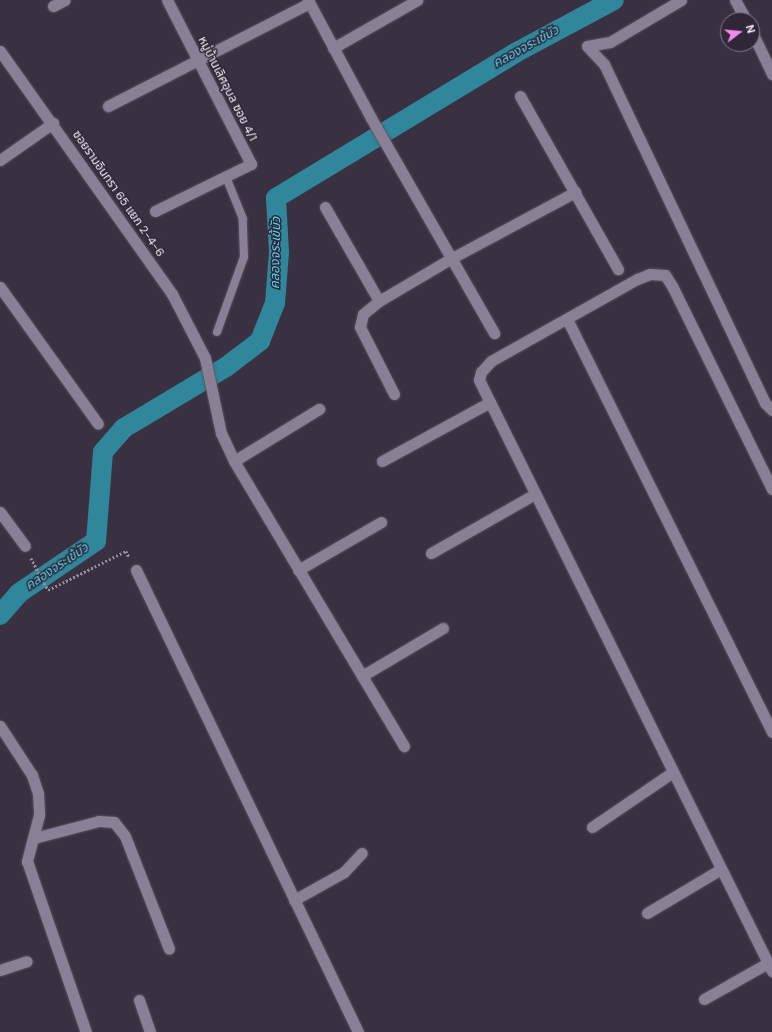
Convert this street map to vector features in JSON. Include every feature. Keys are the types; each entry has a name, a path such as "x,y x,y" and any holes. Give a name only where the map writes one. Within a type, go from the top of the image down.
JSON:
{"street":[{"path":"53,6 65,0"},
{"name":"หมู่บ้านเลิศอุบล ซอย 4/1","path":"167,0 251,164 226,177"},
{"path":"333,48 417,0"},
{"path":"681,0 610,42 587,46 604,64 765,403 772,410"},
{"path":"735,0 742,12"},
{"path":"108,106 309,1 371,118 494,333"},
{"path":"760,49 772,74"},
{"name":"ซอยรามอินทรา 65 แยก 2-4-6","path":"0,51 53,123 172,294 205,358 221,433 234,461 404,746"},
{"path":"520,96 618,269"},
{"path":"0,160 53,123"},
{"path":"155,211 226,177"},
{"path":"394,394 360,327 363,314 378,301 452,258 574,192"},
{"path":"325,207 378,301"},
{"path":"704,999 770,967 479,380 486,366 637,279 650,274 665,275 772,489"},
{"path":"0,287 98,424"},
{"path":"567,319 772,732"},
{"path":"382,461 490,402"},
{"path":"234,461 319,409"},
{"path":"431,553 535,494"},
{"path":"0,512 25,546"},
{"path":"298,570 381,522"},
{"path":"136,570 358,1032"},
{"path":"362,676 443,628"},
{"path":"0,726 32,775 36,787 39,815 34,838 29,848 27,861 86,1032"},
{"path":"592,827 673,772"},
{"path":"34,838 99,821 114,822 125,836 169,949"},
{"path":"294,900 344,872 362,853"},
{"path":"647,913 721,869"},
{"path":"0,970 27,961"},
{"path":"139,1000 150,1032"}],"lane":[{"path":"217,332 244,257 243,219 226,177"}],"path":[{"path":"25,546 48,590 126,551 136,570"}],"waterway":[{"name":"คลองจระเข้บัว","path":"0,615 19,593 96,541 103,452 124,428 226,367 260,341 275,303 279,252 276,198 515,53 614,0"}]}
